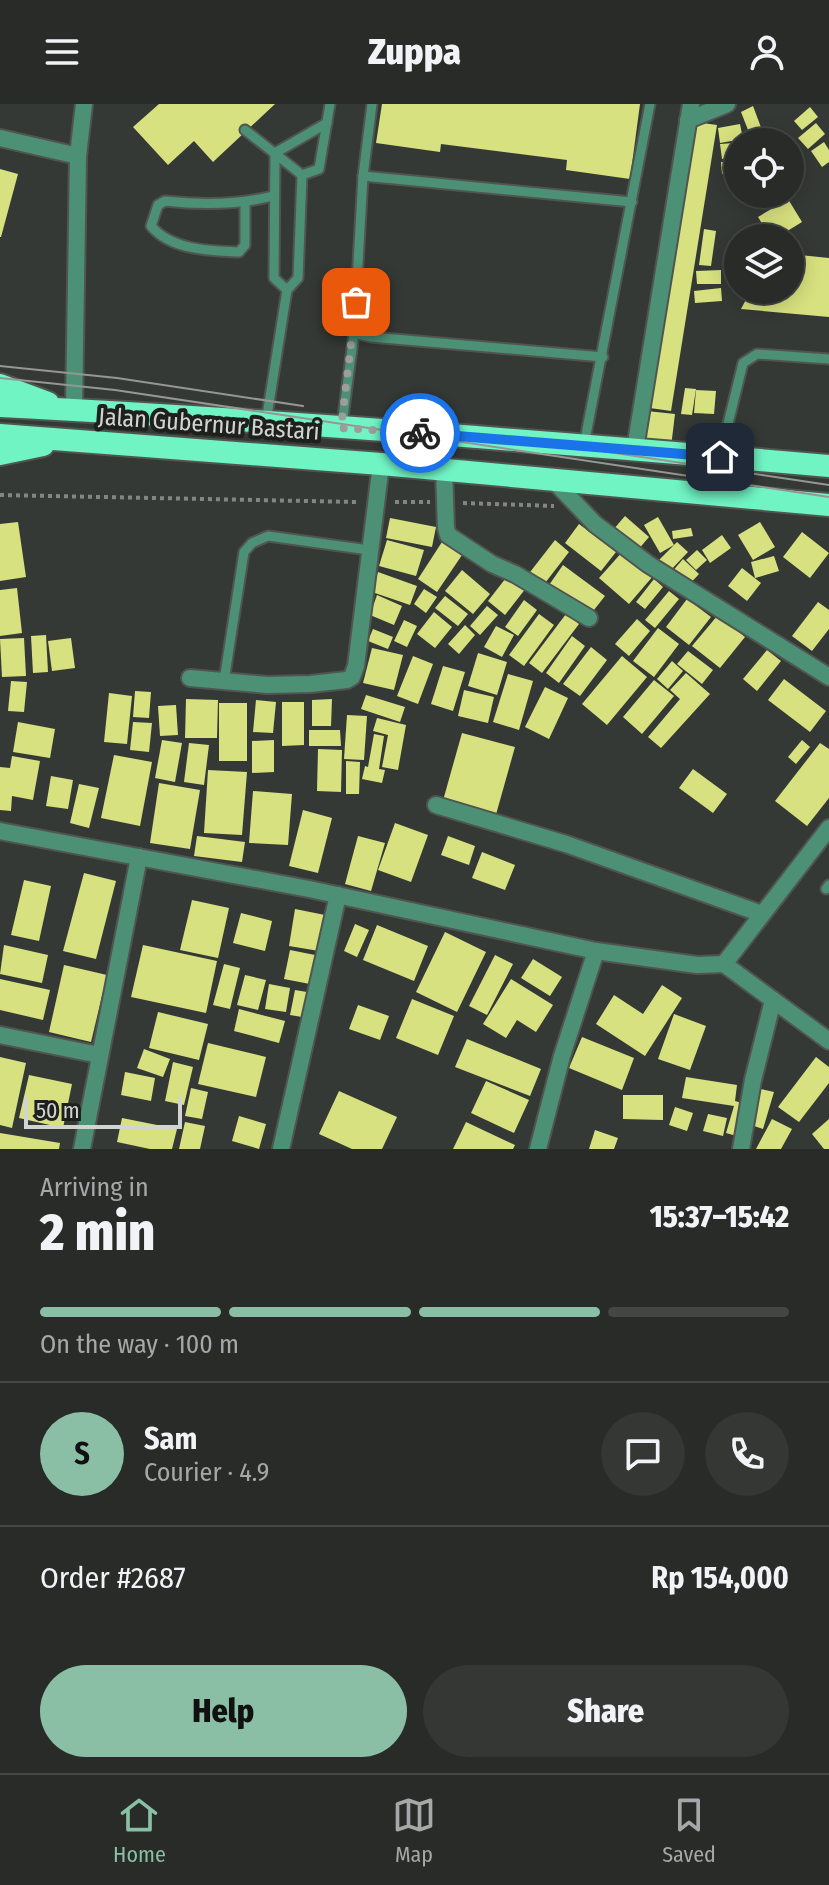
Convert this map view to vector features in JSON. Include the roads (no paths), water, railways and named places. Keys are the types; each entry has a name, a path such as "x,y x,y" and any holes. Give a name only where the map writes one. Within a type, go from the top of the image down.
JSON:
{"highway":[{"name":"Jalan Gubernur Bastari","path":"0,385 62,410"},
{"name":"Jalan Gubernur Bastari","path":"0,406 584,445 829,466"},
{"name":"Jalan Gubernur Bastari","path":"0,435 551,478 829,505"},
{"name":"Jalan Gubernur Bastari","path":"0,454 34,448 55,438"}],"street":[{"path":"62,410 84,104"},
{"path":"635,449 690,112 727,104"},
{"path":"0,138 78,156"},
{"path":"190,678 287,685 352,677 356,666 381,464"},
{"path":"444,469 446,528 453,539 589,618"},
{"path":"551,478 576,506 648,564 829,677"},
{"path":"436,805 566,844 762,914"},
{"path":"724,964 829,828"},
{"path":"0,831 338,895 596,951 697,965 724,964 829,1041"},
{"path":"82,1149 139,857"},
{"path":"281,1149 338,895"},
{"path":"538,1149 562,1056 596,951"},
{"path":"741,1149 753,1080 773,1000"},
{"path":"0,1035 99,1055"}],"lane":[{"path":"302,175 319,169 330,104"},
{"path":"341,428 354,333 363,176 372,104"},
{"path":"584,445 650,104"},
{"path":"275,153 327,123"},
{"path":"245,130 302,175"},
{"path":"275,153 274,278 287,290"},
{"path":"266,422 287,290 298,278 302,175"},
{"path":"363,176 632,202"},
{"path":"245,203 245,245 239,252 203,250 159,235 151,226 158,205 165,201 245,203 273,196"},
{"path":"354,333 603,357"},
{"path":"720,457 743,363 757,354 829,359"},
{"path":"224,681 244,552 252,543 268,536 369,550"}],"tram line":[{"path":"0,366 117,378 303,406"},
{"path":"0,378 115,390 829,497"},
{"path":"568,446 829,485"}]}
